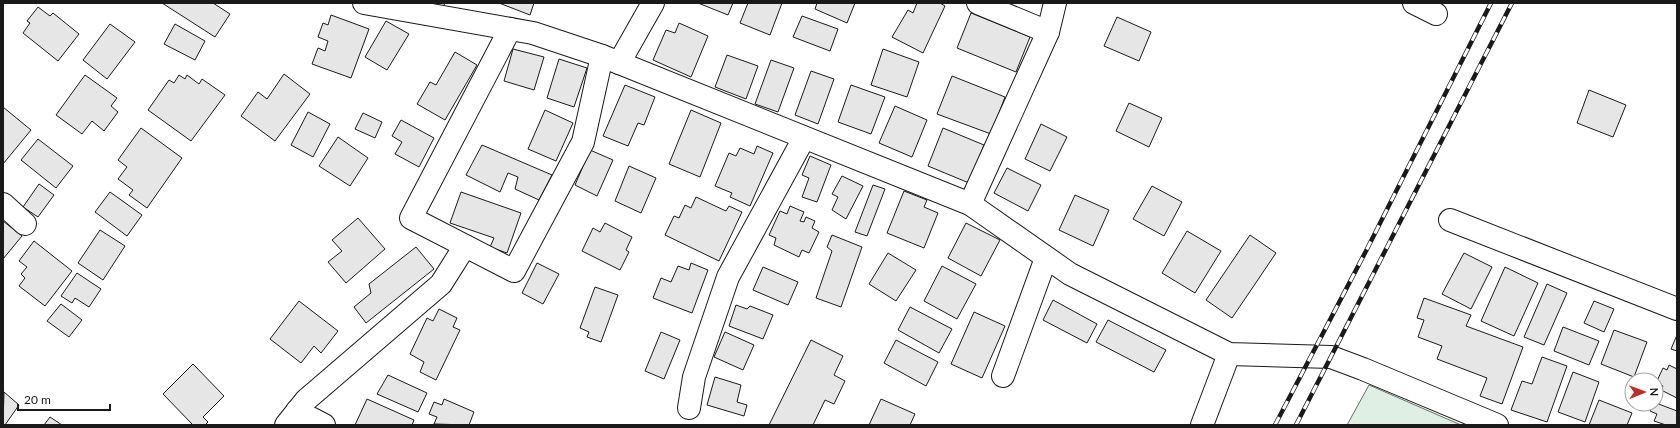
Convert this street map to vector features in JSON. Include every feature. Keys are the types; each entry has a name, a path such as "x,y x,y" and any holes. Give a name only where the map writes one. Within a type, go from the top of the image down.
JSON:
{"street":[{"path":"364,3 460,11 510,29 533,33 610,59 970,204 1070,274 1230,354 1331,357 1497,425"},
{"path":"510,29 411,218 514,271 583,142 610,59 653,3"},
{"path":"978,3 1048,32"},
{"path":"970,204 1048,32 1055,3"},
{"path":"1414,3 1436,14"},
{"path":"689,408 694,377 728,277 804,138"},
{"path":"3,204 25,224"},
{"path":"1450,220 1677,309"},
{"path":"324,425 292,418 306,400 442,284 465,246"},
{"path":"1003,376 1046,258"},
{"path":"1202,425 1230,354"}],"green space":[{"path":"1369,385 1461,425 1347,425"}],"building":[{"path":"162,3 213,3 230,14 215,37"},
{"path":"429,3 445,3 443,7"},
{"path":"499,3 534,3 530,15"},
{"path":"698,3 733,3 728,15"},
{"path":"748,3 782,3 770,35 740,23"},
{"path":"817,3 855,3 847,23 815,9"},
{"path":"917,3 940,3 945,6 923,53 892,37 908,10 913,13"},
{"path":"38,7 50,16 53,13 79,34 58,61 23,33 30,23 27,21"},
{"path":"971,13 1030,37 1016,72 957,48"},
{"path":"331,15 369,29 351,78 312,64 318,48 325,51 328,41 318,37 323,23 328,25"},
{"path":"802,16 838,29 830,51 793,37"},
{"path":"1117,17 1151,32 1139,61 1104,46"},
{"path":"386,21 409,34 387,70 365,57"},
{"path":"679,23 708,36 691,77 653,60 666,30 675,33"},
{"path":"110,24 135,42 107,79 83,60"},
{"path":"175,24 205,41 195,60 164,44"},
{"path":"513,49 544,57 534,90 504,81"},
{"path":"883,49 919,62 907,97 871,85"},
{"path":"455,52 477,65 445,120 417,104 430,82 436,85"},
{"path":"727,55 758,66 746,99 715,87"},
{"path":"559,59 587,68 574,107 547,98"},
{"path":"771,60 794,68 778,112 755,104"},
{"path":"811,71 834,79 818,124 795,115"},
{"path":"284,74 310,94 275,141 241,116 258,92 267,99"},
{"path":"85,75 117,98 111,106 118,112 104,131 92,121 82,134 56,115"},
{"path":"179,75 185,79 187,75 199,84 202,79 225,95 191,141 148,110 169,80 174,83"},
{"path":"952,76 1005,97 991,134 937,114"},
{"path":"625,85 655,97 644,125 638,123 628,146 603,136"},
{"path":"851,85 885,97 871,134 838,122"},
{"path":"1589,90 1626,105 1613,137 1577,123"},
{"path":"1129,103 1162,118 1149,147 1116,131"},
{"path":"895,106 927,120 912,157 879,143"},
{"path":"3,107 31,130 3,164"},
{"path":"545,110 573,123 556,161 528,149"},
{"path":"691,110 721,123 700,177 669,164"},
{"path":"308,112 330,124 313,157 291,145"},
{"path":"363,113 382,122 375,138 355,129"},
{"path":"401,120 434,138 419,167 395,154 402,142 392,136"},
{"path":"1041,124 1067,137 1050,171 1025,159"},
{"path":"141,128 182,158 147,208 129,195 133,190 118,179 127,167 118,160"},
{"path":"943,128 984,145 969,183 928,166"},
{"path":"338,137 368,158 350,186 319,166"},
{"path":"38,139 73,166 56,188 21,160"},
{"path":"482,145 552,175 539,200 515,189 518,177 508,173 500,192 466,175"},
{"path":"757,146 773,153 750,206 730,197 732,193 715,186 729,153 736,156 740,148 754,154"},
{"path":"590,150 613,160 597,196 575,185"},
{"path":"810,156 831,165 817,202 802,197 809,178 802,175"},
{"path":"629,166 656,178 641,213 615,201"},
{"path":"1007,168 1041,185 1028,211 994,193"},
{"path":"842,176 863,186 846,219 832,210 838,197 832,194"},
{"path":"39,184 54,195 38,217 23,207"},
{"path":"873,185 885,189 867,236 855,232"},
{"path":"1152,186 1182,202 1164,236 1133,219"},
{"path":"904,191 927,200 924,207 938,213 924,248 887,233"},
{"path":"110,192 142,215 127,236 95,212"},
{"path":"461,192 521,213 507,253 490,247 494,238 450,223"},
{"path":"1075,195 1109,210 1093,246 1059,230"},
{"path":"696,197 726,211 729,206 742,212 719,261 665,235 674,216 679,218 685,205 691,208"},
{"path":"790,206 804,212 800,221 804,222 806,217 815,221 812,228 819,232 809,253 802,250 799,257 774,245 776,238 769,235 780,211 787,214"},
{"path":"358,218 385,249 346,283 328,262 342,251 332,240"},
{"path":"3,221 22,236 3,259"},
{"path":"605,223 632,237 626,250 629,252 620,270 582,251 593,228 600,232"},
{"path":"966,223 1000,240 981,276 948,258"},
{"path":"100,230 125,246 103,280 78,263"},
{"path":"1187,231 1221,251 1195,293 1162,273"},
{"path":"832,235 862,247 841,307 816,298 832,251 827,247"},
{"path":"1250,235 1276,253 1232,318 1206,300"},
{"path":"34,241 72,271 45,306 19,286 25,278 21,274 27,267 19,261"},
{"path":"416,247 434,269 366,323 354,307 371,293 369,284"},
{"path":"888,253 916,270 896,301 869,284"},
{"path":"1464,253 1492,267 1471,309 1442,294"},
{"path":"537,263 559,274 543,304 522,293"},
{"path":"691,263 708,270 692,313 653,298 661,278 671,282 678,266 689,270"},
{"path":"942,266 976,284 957,319 924,301"},
{"path":"763,267 798,282 788,305 753,290"},
{"path":"1505,267 1538,283 1514,336 1481,321"},
{"path":"77,273 101,289 89,307 75,298 72,303 61,296"},
{"path":"1547,284 1567,293 1544,345 1524,337"},
{"path":"595,287 618,295 601,342 587,337 589,332 580,328"},
{"path":"1424,298 1471,315 1466,326 1523,347 1502,404 1480,396 1487,378 1437,359 1442,346 1418,337 1424,320 1417,318"},
{"path":"1053,300 1097,324 1087,343 1043,320"},
{"path":"299,301 338,331 321,353 314,346 301,363 270,339"},
{"path":"1594,301 1614,309 1604,332 1584,323"},
{"path":"61,304 82,320 69,337 47,321"},
{"path":"736,305 747,309 750,306 773,315 763,339 729,326"},
{"path":"910,307 952,329 939,353 898,330"},
{"path":"439,309 457,318 453,327 460,330 436,380 420,372 424,362 410,354 427,318 433,321"},
{"path":"974,312 1005,326 982,378 951,364"},
{"path":"1108,320 1166,350 1154,372 1096,342"},
{"path":"1563,327 1599,341 1589,365 1554,351"},
{"path":"1614,330 1647,342 1636,372 1624,373 1601,364"},
{"path":"661,332 680,340 664,379 645,371"},
{"path":"725,332 754,345 743,370 714,357"},
{"path":"1677,335 1677,351 1671,349"},
{"path":"811,340 843,356 834,375 845,381 834,404 825,400 813,425 769,425"},
{"path":"896,340 938,362 926,386 884,363"},
{"path":"1542,357 1567,366 1547,422 1511,410 1522,381 1532,384"},
{"path":"193,364 224,396 203,417 208,422 205,425 193,425 163,394"},
{"path":"1669,365 1677,369 1677,398 1664,392 1664,372 1661,372 1663,368 1667,370"},
{"path":"1573,372 1599,382 1585,422 1558,412"},
{"path":"388,375 427,393 418,412 377,394"},
{"path":"715,377 741,385 737,402 747,405 744,416 707,405"},
{"path":"4,392 19,405 5,425 3,425"},
{"path":"367,399 414,420 412,425 355,425"},
{"path":"444,399 474,412 469,425 434,424 437,417 429,414 434,402 442,405"},
{"path":"881,399 915,414 910,425 869,425"},
{"path":"1599,400 1624,410 1624,412 1632,413 1627,425 1589,425"},
{"path":"1664,406 1677,411 1677,425 1666,425 1654,421 1657,414 1652,412 1664,412"},
{"path":"50,417 62,425 44,425"}],"railway":[{"path":"1275,425 1366,251 1491,3"},
{"path":"1296,425 1512,3"}]}
